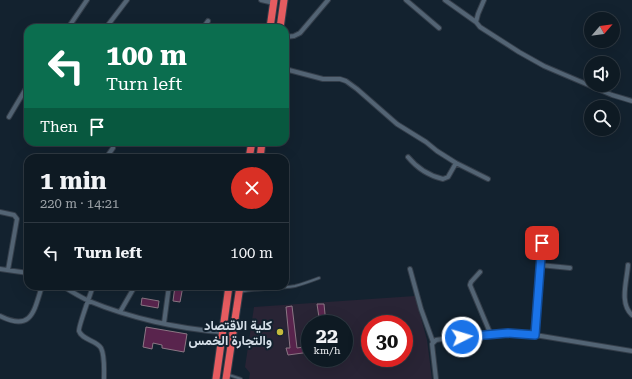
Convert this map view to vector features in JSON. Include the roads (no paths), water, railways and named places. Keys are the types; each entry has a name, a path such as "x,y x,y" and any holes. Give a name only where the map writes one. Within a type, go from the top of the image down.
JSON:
{"highway":[{"path":"281,24 284,0"},
{"path":"271,24 274,2"},
{"path":"216,379 228,290"},
{"path":"227,377 240,290"}],"street":[{"path":"71,24 87,0"},
{"path":"109,24 127,0"},
{"path":"260,0 274,2"},
{"path":"289,37 300,33 328,0"},
{"path":"406,0 439,28"},
{"path":"445,0 476,22 480,27 544,66 612,95 632,101"},
{"path":"476,22 484,0"},
{"path":"289,70 323,79 340,78 346,81 397,124 456,163 488,179"},
{"path":"9,117 24,92"},
{"path":"109,154 114,148"},
{"path":"408,157 414,164 434,177 443,179 448,177 456,163"},
{"path":"0,212 14,215 17,219 8,270"},
{"path":"535,335 542,243"},
{"path":"540,265 570,268"},
{"path":"628,265 625,305 626,309 632,315"},
{"path":"0,269 24,272"},
{"path":"410,269 433,342 431,346 436,379"},
{"path":"480,272 470,285 491,335"},
{"path":"0,316 6,319 22,322 28,320 33,314 41,290"},
{"path":"69,290 88,301 132,316 200,330 222,332"},
{"path":"92,290 79,326 79,332 85,338 97,344 101,348 104,362 104,379"},
{"path":"120,312 133,290"},
{"path":"164,323 168,290"},
{"path":"433,342 449,338 508,333 535,335 632,351"}],"lane":[{"path":"289,287 319,278"},
{"path":"227,377 241,379"}],"place":[{"name":"كلية الاقتصاد والتجارة الخمس","path":"280,332"}]}
